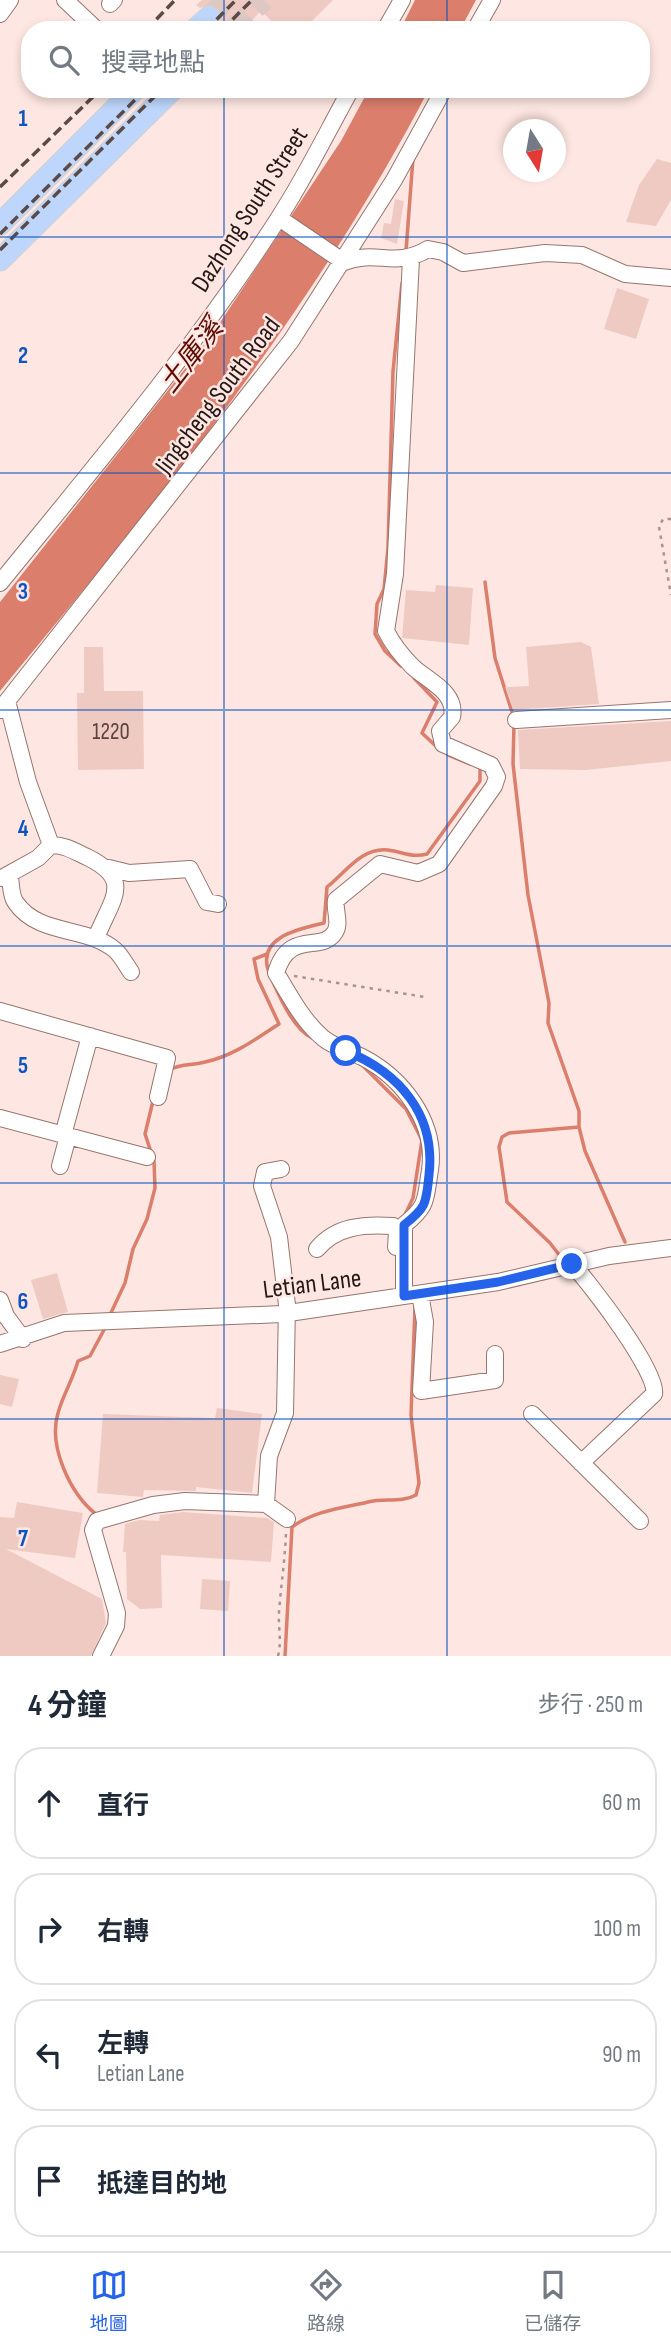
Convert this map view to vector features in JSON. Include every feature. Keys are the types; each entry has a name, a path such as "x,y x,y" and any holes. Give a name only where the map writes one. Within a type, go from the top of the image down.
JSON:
{"main road":[{"path":"0,223 126,98"},
{"path":"0,260 164,98"}],"street":[{"path":"0,14 10,0"},
{"path":"65,0 87,21"},
{"path":"390,21 402,0"},
{"path":"480,21 492,0"},
{"name":"Dazhong South Street","path":"0,583 146,402 279,218 346,98"},
{"name":"Jingcheng South Road","path":"4,706 291,341 406,159 439,98"},
{"path":"279,218 342,261 357,257 411,259 428,249 443,252 463,263 488,257 558,254 588,257 602,266 634,276 671,278"},
{"path":"405,1296 404,1225 423,1210 427,1199 431,1148 426,1124 420,1111 389,1076 363,1058 326,1041 312,1027 276,973 280,961 293,946 329,938 334,934 337,923 336,900 359,883 370,869 386,864 418,873 439,864 494,786 497,776 491,765 443,744 440,731 452,717 452,705 440,687 408,662 386,631 395,574 411,259"},
{"path":"4,706 27,782 51,845"},
{"path":"516,720 671,710"},
{"path":"131,972 116,950 96,938 77,935 38,921 14,901 5,877 38,858 51,845 62,845 110,868 129,873 190,869 207,902 218,904"},
{"path":"96,938 114,891 116,880 110,868"},
{"path":"0,1011 167,1058 158,1097"},
{"path":"60,1166 90,1036"},
{"path":"0,1118 147,1157"},
{"path":"266,1504 269,1456 285,1413 286,1313 279,1237 262,1186 264,1172 281,1169"},
{"path":"317,1249 328,1236 338,1231 374,1225 393,1226 397,1232 396,1246 405,1296 425,1322 421,1391 495,1380 495,1354"},
{"name":"Letian Lane","path":"0,1344 23,1339 64,1322 286,1313 498,1282 572,1264 671,1248"},
{"path":"572,1264 587,1279 641,1359 656,1389 654,1394 581,1462"},
{"path":"0,1300 6,1316 23,1339"},
{"path":"532,1414 640,1521"},
{"path":"101,1656 116,1626 117,1614 93,1530 97,1521 153,1505 185,1501 266,1504 286,1519"}],"path":[{"path":"671,519 663,519 659,527 671,595"},
{"path":"276,973 425,997"},
{"path":"278,1656 282,1641 279,1615 284,1589 286,1519"}],"shaded area":[{"path":"415,0 476,0 465,21 404,21"},
{"path":"364,98 424,98 336,249 285,326 118,548 0,691 0,602 211,336 341,141"}],"building":[{"path":"202,0 333,0 312,21 272,21 261,11 251,21 220,21 222,15 212,4 200,8 196,5"},
{"path":"657,159 671,163 671,200 656,226 626,222 639,185"},
{"path":"395,199 404,201 397,244 381,238 384,223 391,224"},
{"path":"617,288 649,299 636,339 604,329"},
{"path":"436,585 473,588 469,645 402,638 406,590 435,592"},
{"path":"581,642 591,647 599,704 513,710 505,687 529,686 526,647"},
{"path":"84,647 103,647 104,691 143,691 144,769 78,770 77,693 84,693"},
{"path":"671,721 671,761 586,770 520,769 518,730"},
{"path":"57,1273 68,1312 43,1319 31,1280"},
{"path":"0,1375 19,1379 12,1407 0,1404"},
{"path":"217,1408 262,1414 252,1493 196,1487 196,1491 144,1490 143,1497 97,1493 103,1414 215,1418"},
{"path":"17,1502 83,1513 75,1558 6,1549 102,1599 106,1623 91,1656 0,1656 0,1517 14,1518"},
{"path":"183,1512 267,1518 274,1522 271,1562 161,1555 162,1608 140,1609 127,1599 126,1552 123,1552 125,1524 139,1520 159,1521 160,1515"},
{"path":"202,1579 230,1581 228,1611 200,1609"}],"waterway":[{"path":"406,251 413,158"},
{"path":"401,666 385,651 375,634 377,604 384,589 388,548 393,371 402,283"},
{"path":"485,582 495,658 513,715"},
{"path":"414,678 437,702 422,733 439,749"},
{"path":"514,723 513,764 528,895 549,1003 548,1023 579,1111 579,1127 585,1151 625,1242"},
{"path":"448,755 470,764"},
{"path":"270,975 267,962 268,952 273,944 291,932 324,923 327,887 362,856 379,850 412,855 427,854 480,781 480,768"},
{"path":"168,1070 225,1056 279,1024 258,979 254,959 267,954"},
{"path":"273,982 294,1021 312,1038"},
{"path":"364,1067 406,1109 422,1140 413,1198 404,1217"},
{"path":"109,1317 125,1283 133,1249 147,1219 155,1188 154,1161 145,1134 153,1101"},
{"path":"560,1256 507,1202 499,1147 502,1137 509,1133 579,1127"},
{"path":"285,1656 292,1527 328,1511 416,1495 419,1483 411,1415 415,1307"},
{"path":"97,1515 78,1495 64,1469 56,1440 56,1426 60,1406 78,1361 90,1356 105,1328"}],"tunnel":[{"path":"209,17 226,0"},
{"path":"242,21 264,0"}],"railway":[{"path":"155,21 175,0"},
{"path":"215,21 236,0"},
{"path":"231,21 252,0"},
{"path":"0,187 92,98"},
{"path":"0,234 137,98"},
{"path":"0,250 153,98"}],"route":[{"path":"346,1051 363,1058 389,1076 420,1111 426,1124 431,1148 427,1199 423,1210 404,1225 407,1250 402,1273 404,1296 498,1282 572,1264"}],"water label":[{"name":"土庫溪","path":"190,355"}]}
